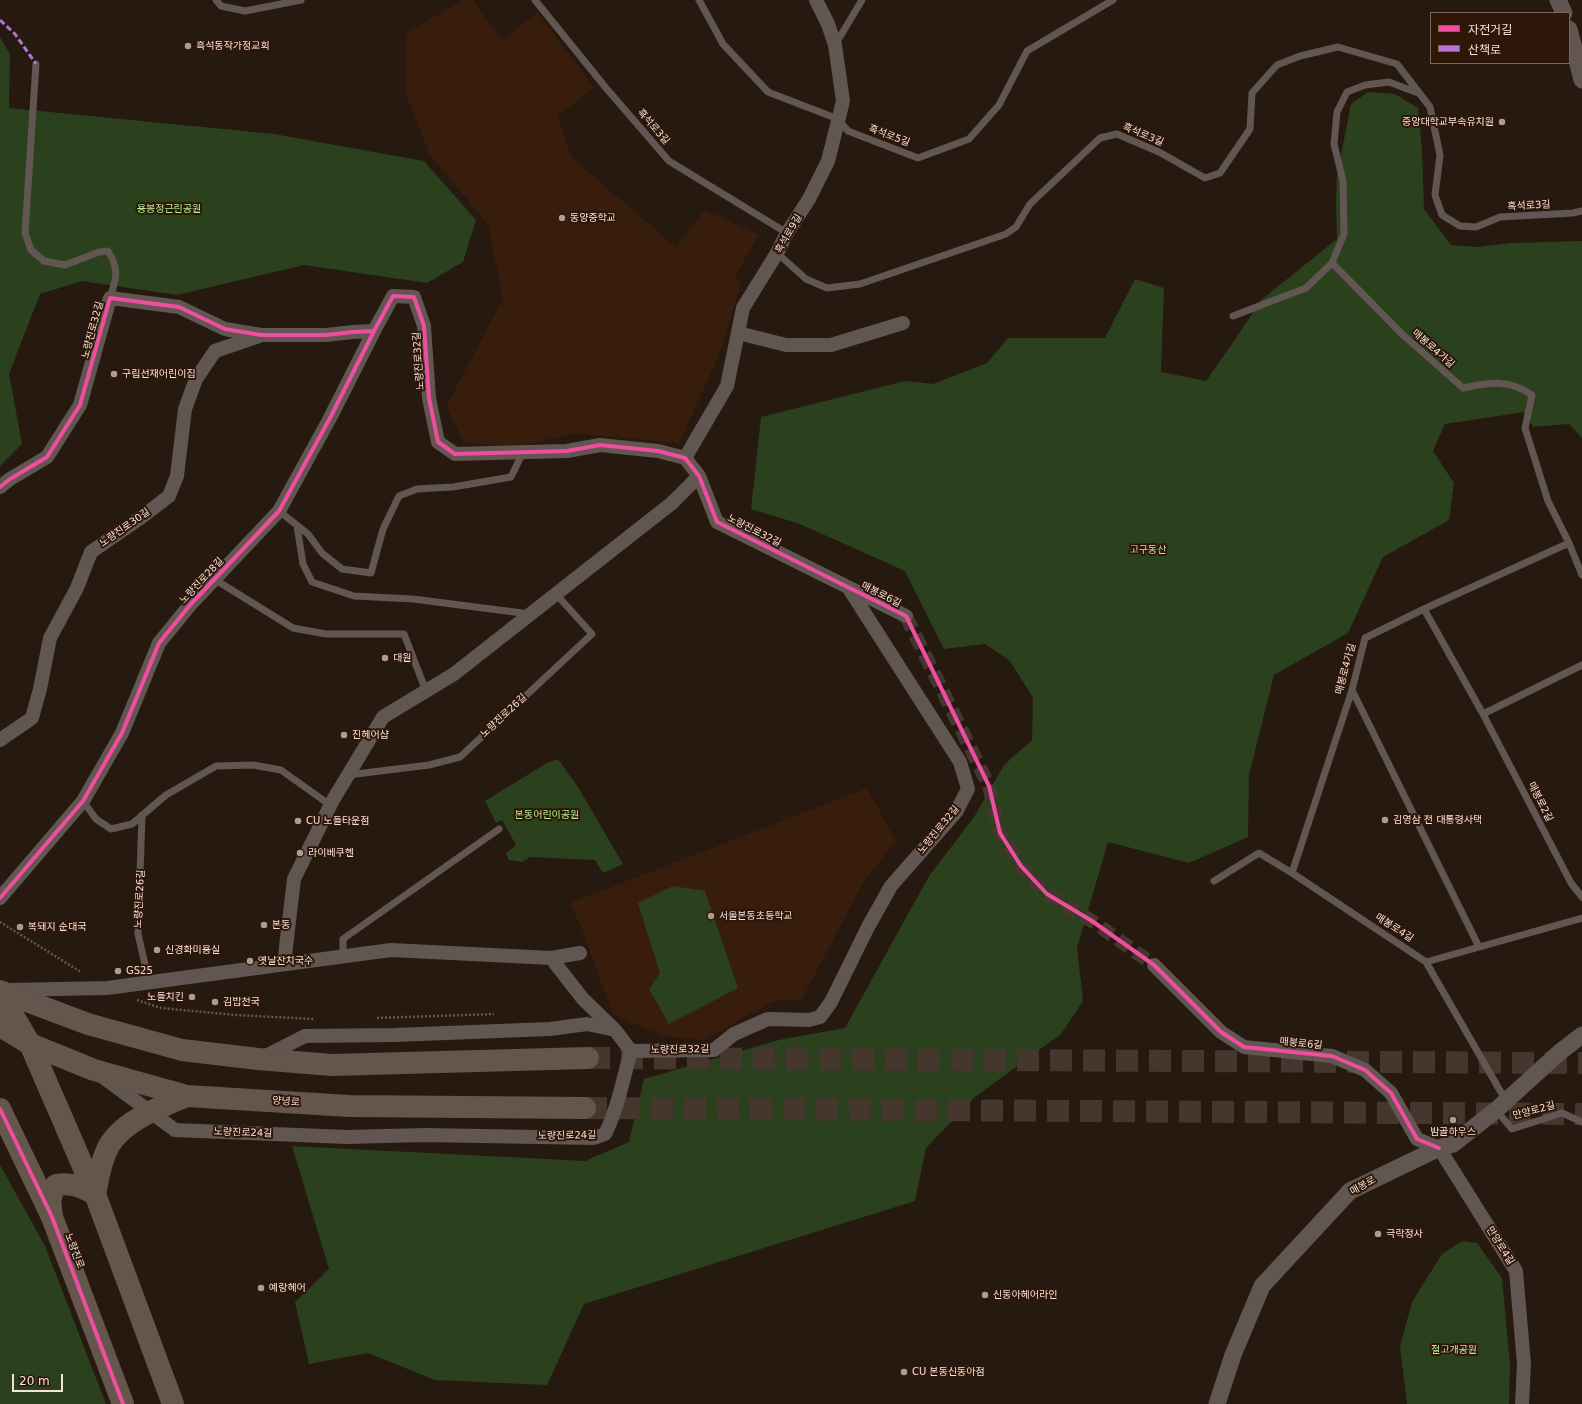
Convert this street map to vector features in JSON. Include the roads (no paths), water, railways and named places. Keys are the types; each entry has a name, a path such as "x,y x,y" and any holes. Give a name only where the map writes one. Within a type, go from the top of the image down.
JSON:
{"main road":[{"path":"0,991 30,1044 95,1194 173,1404"},
{"path":"0,991 88,1024 182,1050 258,1060 332,1064 588,1058"},
{"name":"양녕로","path":"0,1026 30,1044 94,1070 187,1096 349,1106 585,1108"},
{"path":"95,1194 106,1152 116,1137 140,1117 187,1096"},
{"name":"노량진로","path":"0,1109 52,1217 123,1404"},
{"path":"52,1217 50,1202 51,1192 56,1185 65,1183 78,1185 95,1194"}],"street":[{"name":"흑석로9길","path":"685,458 728,386 744,308 777,253 787,232 809,199 828,161 842,101 835,45 828,24 816,0"},
{"path":"1558,0 1564,12"},
{"path":"1570,33 1582,80"},
{"name":"노량진로32길","path":"0,487 10,479 47,458 80,405 110,298 179,307 225,329 261,336 326,335 374,331 393,296 414,297 424,326 429,398 438,442 456,454 567,451 600,445 658,451 685,458 699,476 717,522 848,587 960,762 968,789 956,812 891,886 868,927 831,1002 820,1017 809,1020 768,1019 734,1034 714,1050 631,1051"},
{"path":"738,333 786,345 831,345 903,323"},
{"name":"노량진로28길","path":"0,898 83,801 122,733 159,643 190,605 279,511 330,418 374,331"},
{"name":"노량진로30길","path":"0,740 32,718 40,688 50,638 77,588 91,552 144,516 169,496 176,476 185,409 196,379 215,351 261,336"},
{"path":"284,964 294,880 330,805 383,717 454,674 672,503 699,476"},
{"name":"매봉로6길","path":"848,587 906,616"},
{"path":"0,991 107,988 391,950 551,958 580,953"},
{"path":"551,958 583,999 615,1030 631,1051"},
{"name":"매봉로6길","path":"1154,965 1222,1032 1244,1047 1332,1056 1365,1070 1391,1093 1417,1139 1439,1148"},
{"path":"258,1060 304,1036 395,1035 550,1030 587,1024 615,1030"},
{"name":"매봉로","path":"1217,1404 1233,1355 1262,1286 1350,1191 1439,1148 1453,1144 1501,1106 1560,1052 1582,1035"},
{"name":"노량진로24길","path":"94,1070 175,1130 347,1136 425,1134 594,1138 605,1134 609,1126 617,1106 631,1051"},
{"name":"만양로4길","path":"1439,1148 1516,1271 1524,1364 1522,1404"}],"lane":[{"path":"216,0 221,6 245,11 301,0"},
{"name":"흑석로3길","path":"535,0 606,88 669,161 787,232"},
{"name":"흑석로5길","path":"699,0 723,44 768,92 838,120 848,131 918,158 969,139 999,105 1027,51 1113,0"},
{"path":"835,45 862,0"},
{"name":"흑석로3길","path":"777,253 806,279 828,288 860,284 1006,234 1016,227 1030,204 1100,138 1117,134 1159,152 1205,178 1220,173 1250,129 1252,93 1277,66 1300,56 1338,47 1397,64 1430,107 1440,155 1435,194 1442,215 1460,226 1476,227 1500,218 1573,213 1582,211"},
{"name":"노량진로32길","path":"36,64 25,233 31,250 44,261 65,265 99,252 108,252 114,261 117,275 110,298"},
{"path":"1233,316 1306,288 1332,263 1344,234 1343,181 1334,144 1337,112 1347,92 1365,85 1389,82 1418,93"},
{"name":"매봉로4가길","path":"1332,263 1403,336 1463,388 1478,384 1505,383 1521,388 1532,395 1526,428 1548,501 1569,543 1582,575"},
{"path":"279,511 308,534 322,553 342,568 372,573 383,528 399,496 417,489 453,487 511,477 523,452"},
{"path":"297,526 303,564 312,582 354,596 413,599 530,614"},
{"name":"매봉로4가길","path":"1292,873 1352,690 1365,638 1424,609 1569,543"},
{"name":"노량진로28길","path":"214,579 293,628 326,634 404,634 426,691"},
{"name":"노량진로26길","path":"348,775 429,765 460,757 592,634 556,594"},
{"name":"매봉로2길","path":"1424,609 1483,714 1571,883 1582,897"},
{"path":"1483,714 1582,665"},
{"path":"1352,690 1479,947"},
{"path":"83,801 96,819 111,829 132,824 166,795 216,766 254,765 282,770 330,805"},
{"name":"노량진로26길","path":"142,815 138,934 149,982"},
{"path":"343,956 343,939 499,829"},
{"name":"매봉로4길","path":"1214,881 1259,853 1292,873 1426,962 1501,1106"},
{"path":"1426,962 1582,918"},
{"name":"만양로2길","path":"1501,1106 1512,1128 1562,1113 1582,1122"}],"tunnel":[{"path":"906,616 989,786 1000,833 1021,866 1047,894 1092,921 1154,965"},
{"path":"588,1058 1582,1063"},
{"path":"585,1108 1582,1114"}],"place":[{"name":"흑석동작가정교회","path":"188,46"},
{"name":"중앙대학교부속유치원","path":"1502,122"},
{"name":"동양중학교","path":"562,218"},
{"name":"구립선재어린이집","path":"114,374"},
{"name":"대원","path":"385,658"},
{"name":"진헤어샵","path":"344,735"},
{"name":"김영삼 전 대통령사택","path":"1385,820"},
{"name":"CU 노들타운점","path":"298,821"},
{"name":"라이베쿠헨","path":"300,853"},
{"name":"서울본동초등학교","path":"711,916"},
{"name":"본동","path":"264,925"},
{"name":"복돼지 순대국","path":"20,927"},
{"name":"신경화미용실","path":"157,950"},
{"name":"옛날잔치국수","path":"250,961"},
{"name":"GS25","path":"118,971"},
{"name":"노들치킨","path":"192,997"},
{"name":"김밥천국","path":"215,1002"},
{"name":"밤골하우스","path":"1453,1120"},
{"name":"극락정사","path":"1378,1234"},
{"name":"예랑헤어","path":"261,1288"},
{"name":"신동아헤어라인","path":"985,1295"},
{"name":"CU 본동신동아점","path":"904,1372"}],"park label":[{"name":"용봉정근린공원","path":"169,209"},
{"name":"고구동산","path":"1148,550"},
{"name":"본동어린이공원","path":"547,815"},
{"name":"절고개공원","path":"1454,1350"}]}
